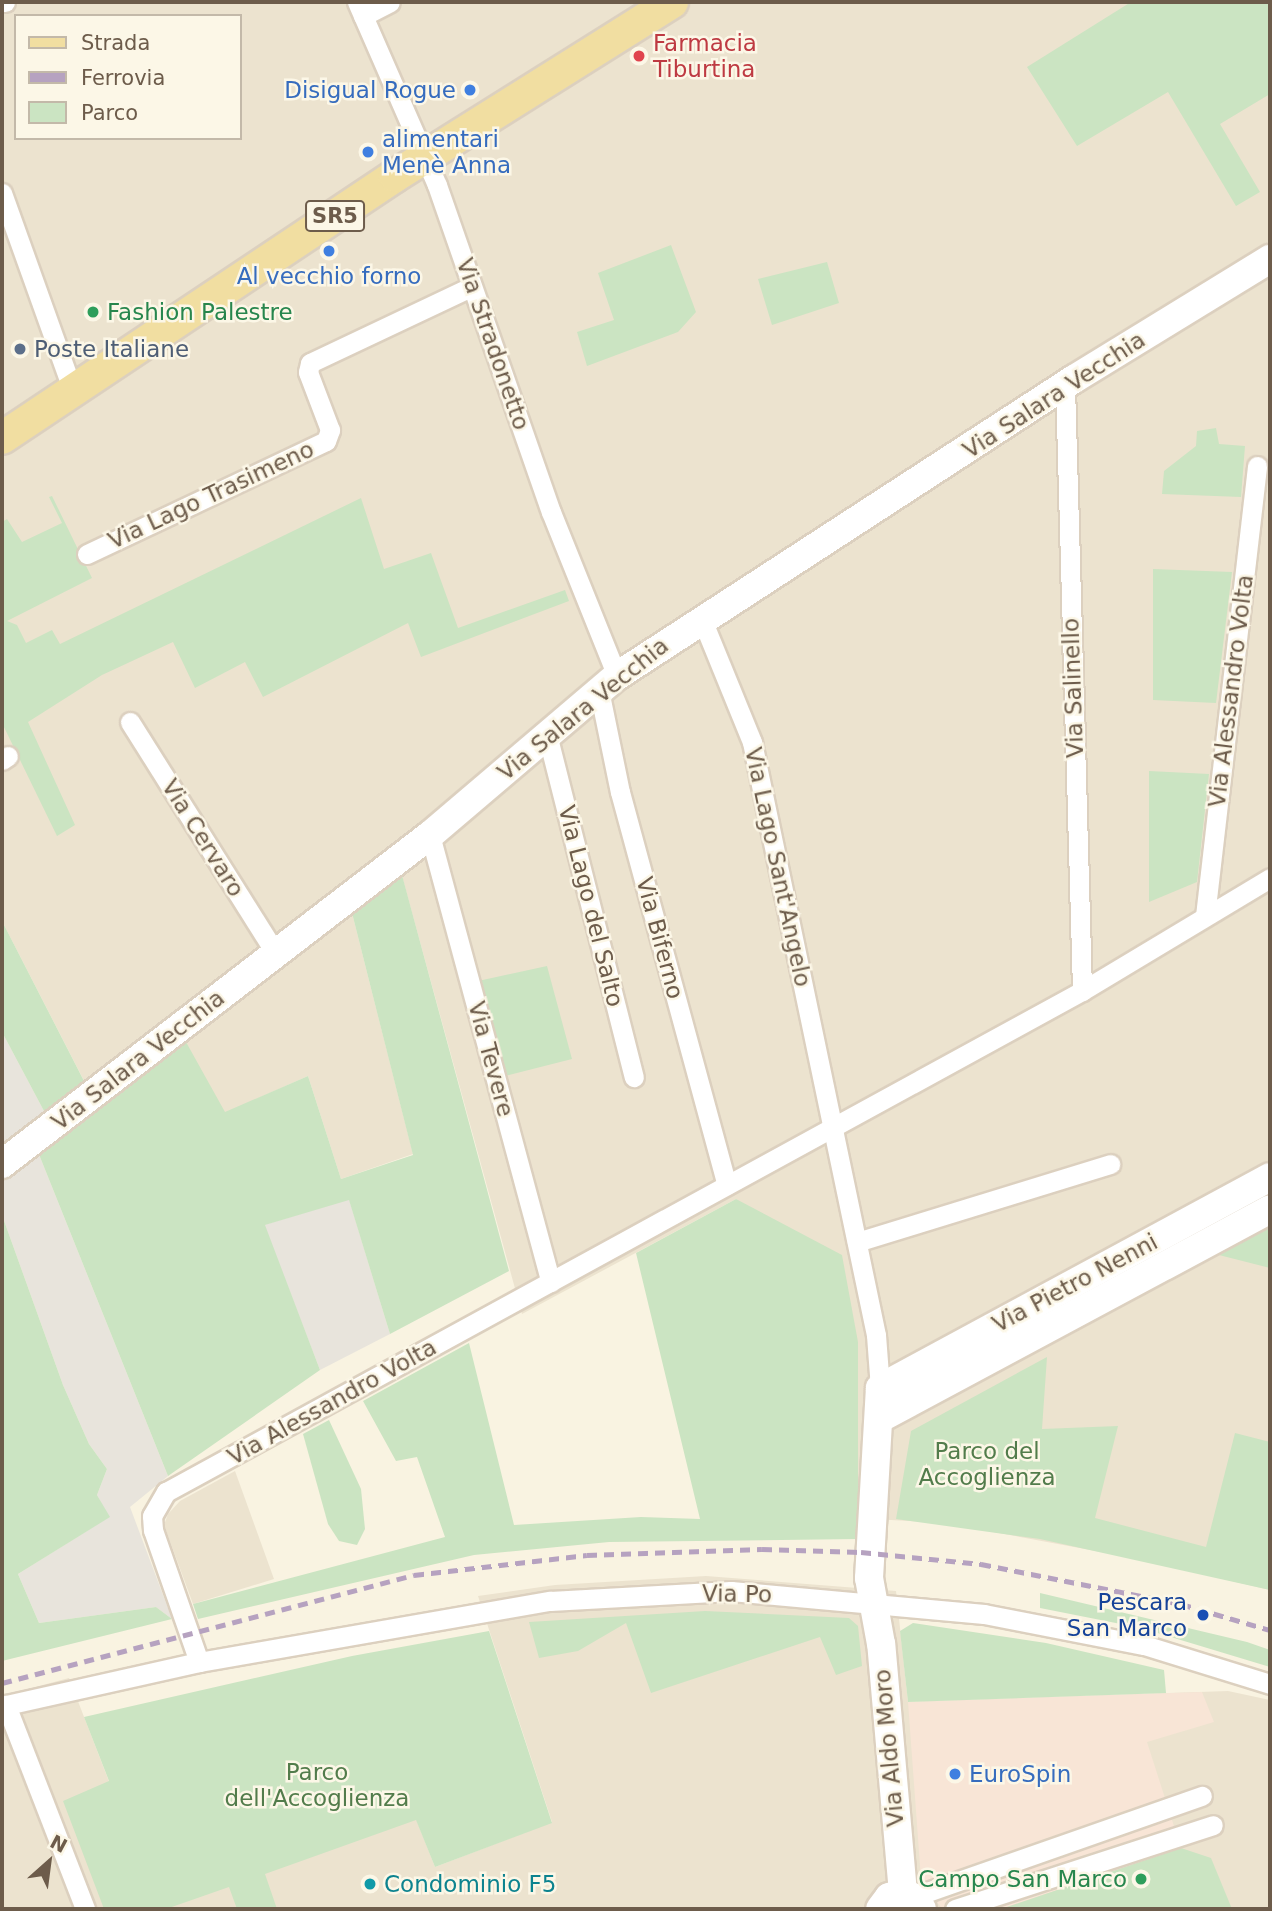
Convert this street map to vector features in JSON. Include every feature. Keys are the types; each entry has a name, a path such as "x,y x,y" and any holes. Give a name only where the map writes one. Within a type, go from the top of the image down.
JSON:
{"main road":[{"name":"SR5","path":"2,438 423,158 673,2"}],"street":[{"name":"Via Stradonetto","path":"390,2 360,9 449,215 471,287 608,683"},
{"path":"2,193 73,391"},
{"name":"Via Salara Vecchia","path":"2,1164 430,835 608,683 701,617 929,476 1065,385 1270,259"},
{"name":"Via Lago Trasimeno","path":"87,554 326,441 330,430 308,372 310,363 471,287"},
{"name":"Via Salinello","path":"1065,385 1082,991"},
{"name":"Via Alessandro Volta","path":"1205,916 1257,466"},
{"name":"Via Lago Sant'Angelo","path":"701,617 752,742 833,1125"},
{"name":"Via Biferno","path":"608,683 620,792 727,1185"},
{"name":"Via Cervaro","path":"130,722 276,954"},
{"name":"Via Lago del Salto","path":"547,734 634,1077"},
{"name":"Via Tevere","path":"430,835 551,1282"},
{"name":"Via Alessandro Volta","path":"199,1662 153,1530 152,1516 166,1492 1082,991 1270,878"},
{"path":"833,1125 876,1335 880,1388 869,1573 874,1602"},
{"path":"857,1242 1110,1164"},
{"name":"Via Pietro Nenni","path":"880,1388 1270,1177"},
{"name":"Via Pietro Nenni","path":"879,1419 1270,1209"},
{"name":"Via Po","path":"199,1662 550,1601 730,1591 984,1614 1105,1636 1270,1684"},
{"name":"Via Aldo Moro","path":"874,1602 895,1904 1202,1796"},
{"path":"85,1909 4,1706 199,1662"},
{"path":"955,1909 1213,1825"}],"shaded area":[{"path":"2,2 1270,2 1270,1590 1139,1559 945,1523 855,1518 858,1342 736,1199 522,1314 402,876 352,913 413,1154 341,1179 308,1076 225,1113 98,1108 2,921"},
{"path":"2,1032 45,1113 2,1149"},
{"path":"38,1152 168,1476 130,1507 172,1619 156,1607 39,1623 18,1574 109,1517 97,1495 107,1469 89,1444 63,1385 2,1215 2,1178"},
{"path":"349,1199 390,1334 320,1370 264,1225"},
{"path":"235,1471 274,1579 193,1604 164,1525 168,1514 180,1501"},
{"path":"706,1576 896,1591 908,1702 1228,1691 1270,1700 1270,1909 2,1909 2,1696 69,1678 120,1810 368,1697 435,1867 552,1822 478,1596 555,1585"},
{"path":"1202,1692 1214,1722 1147,1742 1181,1848 1001,1909 942,1909 921,1879 908,1702"}],"green space":[{"path":"1131,2 1270,2 1270,94 1220,124 1260,192 1236,206 1168,92 1077,146 1027,67"},
{"path":"671,245 696,312 678,332 587,366 577,332 614,320 598,273"},
{"path":"827,262 839,303 772,325 758,279"},
{"path":"1216,428 1219,444 1245,446 1241,497 1162,494 1164,471 1196,446 1197,431"},
{"path":"52,496 92,578 7,621 17,625 26,643 52,630 60,644 361,498 384,569 431,553 458,628 565,590 569,601 421,657 408,623 263,697 245,662 195,688 173,642 102,675 28,722 75,825 57,836 2,723 2,522 7,519 22,542 62,523 49,497"},
{"path":"1153,569 1232,572 1216,703 1153,700"},
{"path":"1149,771 1209,774 1197,882 1149,902"},
{"path":"402,875 509,1271 390,1334 349,1200 265,1225 320,1370 168,1476 38,1152 186,1042 225,1112 308,1076 341,1179 413,1155 352,913"},
{"path":"2,921 84,1081 45,1113 2,1032"},
{"path":"547,966 572,1059 501,1077 478,981"},
{"path":"736,1199 842,1255 858,1342 858,1539 609,1542 474,1555 198,1619 193,1604 445,1537 417,1457 396,1461 363,1401 469,1343 514,1525 641,1517 700,1519 636,1253"},
{"path":"2,1215 63,1385 89,1444 107,1469 97,1495 110,1517 18,1574 39,1623 156,1607 172,1619 2,1661"},
{"path":"1270,1222 1270,1268 1219,1255 1217,1250"},
{"name":"Parco del Accoglienza","path":"1047,1357 1042,1429 1118,1426 1095,1518 1206,1547 1235,1433 1270,1442 1270,1590 1040,1539 896,1519 911,1431"},
{"path":"329,1420 361,1489 365,1529 357,1545 339,1541 328,1524 303,1434"},
{"path":"1040,1593 1247,1642 1270,1650 1270,1667 1141,1628 1040,1608"},
{"path":"705,1611 849,1618 858,1626 862,1666 836,1675 820,1637 651,1693 626,1623 578,1651 539,1658 529,1622"},
{"path":"913,1623 1046,1643 1164,1670 1166,1693 908,1702 900,1631"},
{"name":"Parco dell'Accoglienza","path":"489,1631 552,1823 435,1867 416,1820 265,1874 277,1909 237,1909 229,1887 166,1909 104,1909 63,1801 109,1781 84,1717 352,1656"},
{"name":"Campo San Marco","path":"1181,1848 1211,1858 1232,1909 1001,1909"}],"railway":[{"path":"2,1683 414,1575 587,1555 762,1549 861,1552 981,1564 1181,1604 1270,1630"}],"place":[{"name":"Farmacia Tiburtina","path":"639,56"},
{"name":"Disigual Rogue","path":"470,90"},
{"name":"alimentari Menè Anna","path":"368,152"},
{"name":"Al vecchio forno","path":"329,251"},
{"name":"Fashion Palestre","path":"93,312"},
{"name":"Poste Italiane","path":"20,349"},
{"name":"Pescara San Marco","path":"1203,1615"},
{"name":"EuroSpin","path":"955,1774"},
{"name":"Campo San Marco","path":"1141,1879"},
{"name":"Condominio F5","path":"370,1884"}]}
